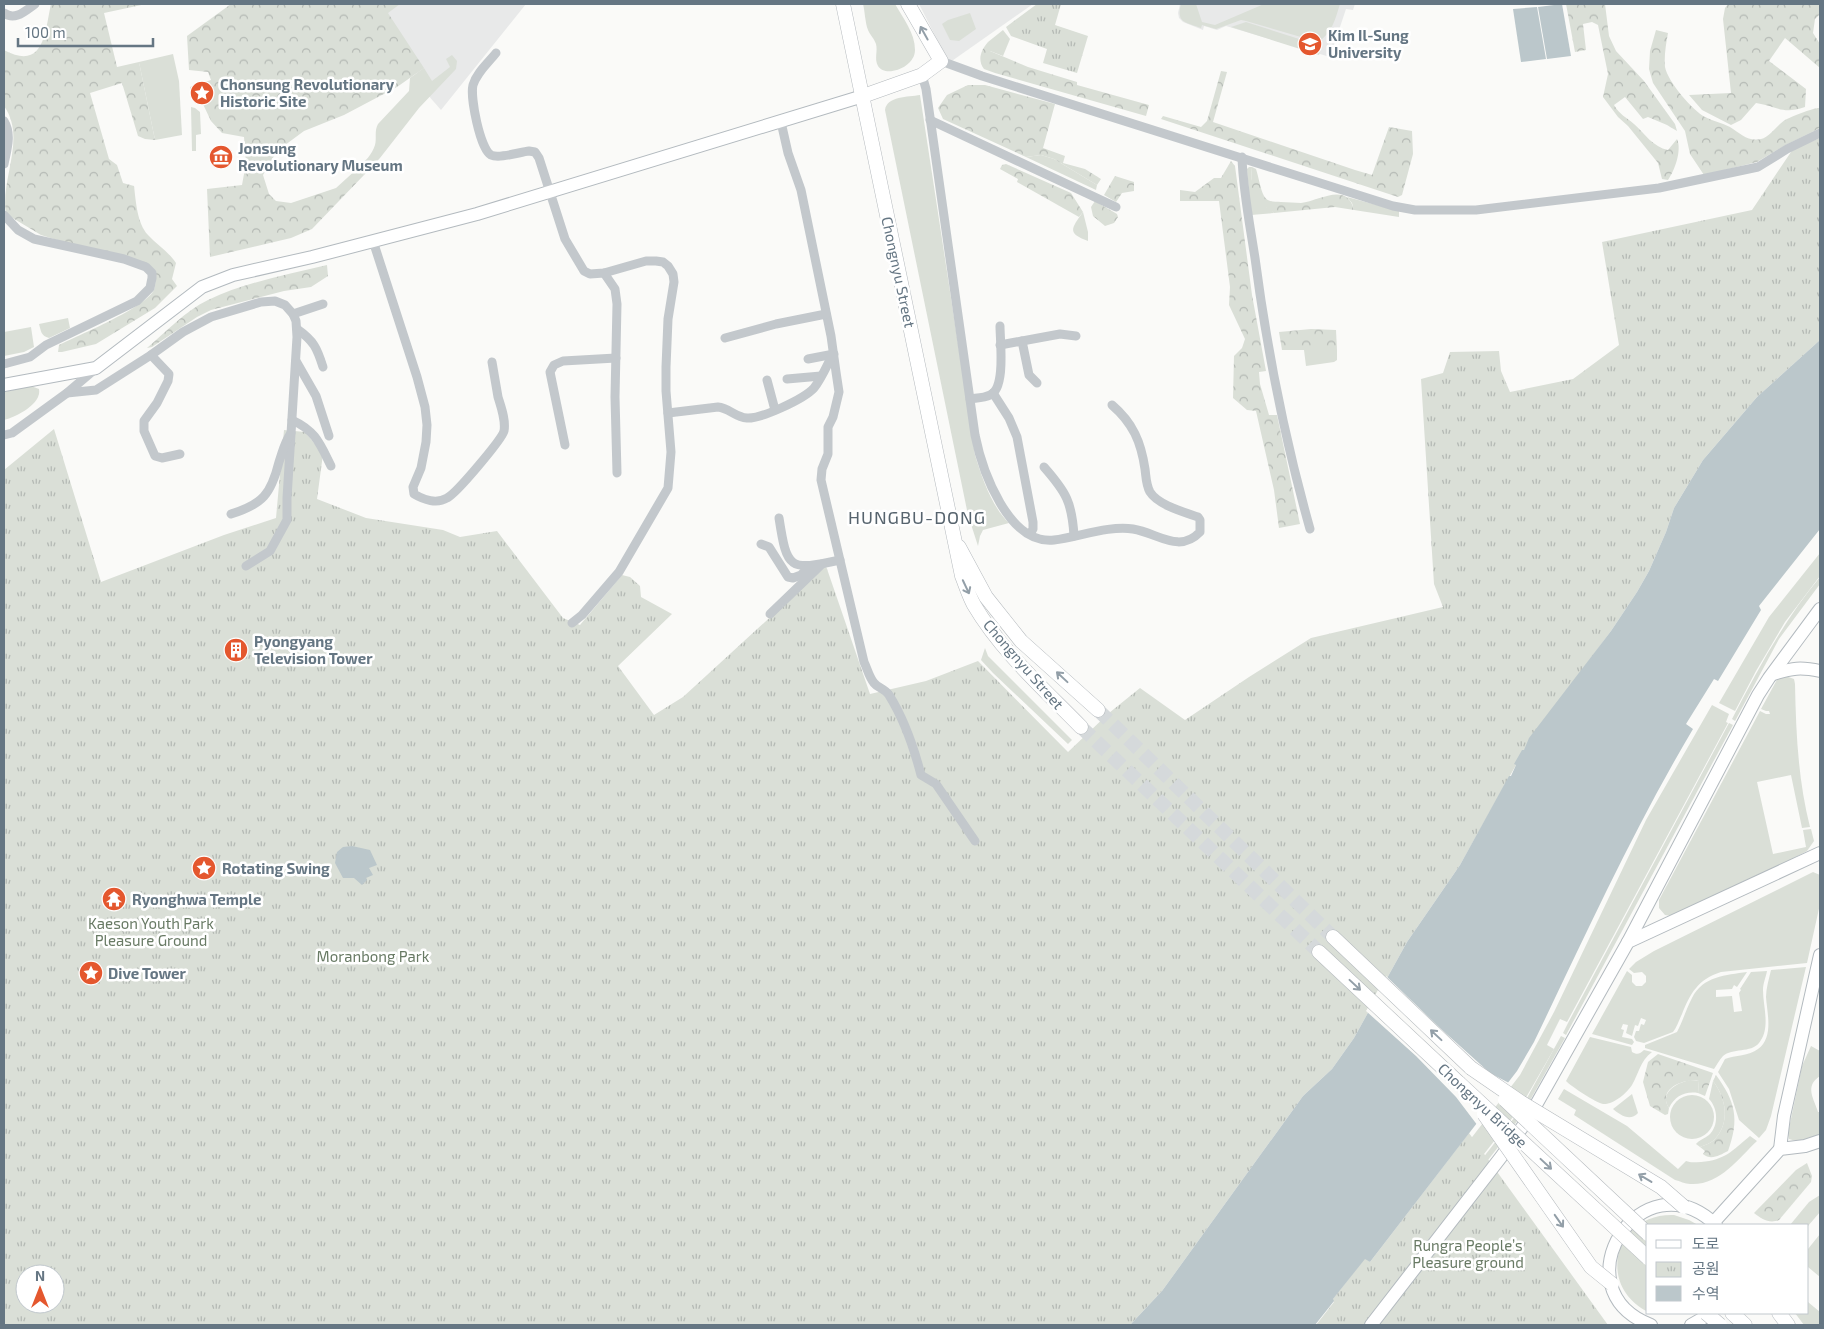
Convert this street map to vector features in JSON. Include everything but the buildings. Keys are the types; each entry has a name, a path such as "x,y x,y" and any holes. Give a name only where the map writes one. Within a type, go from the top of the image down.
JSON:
{"main road":[{"name":"Chongnyu Street","path":"843,4 962,576 980,612 1010,652 1081,727"},
{"path":"863,96 922,75 941,61 908,4"},
{"name":"Chongnyu Street","path":"955,540 976,574 986,597 1021,641 1098,710"},
{"name":"Chongnyu Bridge","path":"1334,937 1646,1232"},
{"name":"Chongnyu Bridge","path":"1319,952 1646,1256"},
{"path":"1471,1068 1522,1103 1661,1188 1684,1207"},
{"path":"1459,1083 1481,1110 1591,1267 1612,1284"},
{"path":"1707,1314 1720,1325"},
{"path":"1733,1314 1745,1325"},
{"path":"1780,1314 1788,1325"}],"street":[{"path":"4,13 8,16 16,16 35,4"},
{"path":"496,53 479,74 473,85 473,106 485,148 489,154 496,156 529,151 534,152 539,158 565,239 584,270 590,274 604,273 646,261 663,262 673,274 674,282 668,319 666,367 671,452 668,488 619,572 582,615 572,623"},
{"path":"941,61 982,76 1393,206 1416,210 1457,211 1523,205 1659,188 1758,167 1787,148 1820,133"},
{"path":"922,75 970,399 980,456 990,484 1010,518 1021,529 1039,539 1052,540 1107,530 1132,528 1174,542 1188,541 1200,532 1200,520 1198,517 1166,504 1150,492 1142,452 1133,427 1124,415 1112,405"},
{"path":"4,435 12,433 66,393 202,287 232,275 477,214 863,96"},
{"path":"930,120 1116,206"},
{"path":"4,121 8,131 8,148 4,164"},
{"path":"781,122 788,153 801,190 834,354 838,392 833,417 828,427 828,454 822,469 821,480 864,662 875,685 885,690 889,695 903,724 921,775 936,784 975,841"},
{"path":"1242,157 1258,286 1272,369 1298,488 1310,529"},
{"path":"4,215 18,230 34,238 124,259 146,267 152,273 150,288 137,301 46,345 30,357 4,364"},
{"path":"373,241 425,407 426,442 421,468 413,487 414,494 421,498 434,501 446,499 458,489 501,439 505,424 492,362"},
{"path":"604,273 615,289 617,473"},
{"path":"66,393 96,390 183,332 206,320 260,302 275,302 284,305 293,314 296,329 287,520 270,551 246,566"},
{"path":"293,314 323,304"},
{"path":"725,338 776,324 826,314"},
{"path":"970,399 994,393 1001,378 1000,326"},
{"path":"296,329 307,336 316,346 324,367"},
{"path":"1000,345 1060,334 1076,336"},
{"path":"1022,341 1029,375 1037,383"},
{"path":"808,359 834,354"},
{"path":"668,413 718,407 725,408 736,415 746,418 759,417 813,389 834,354"},
{"path":"151,355 169,374 168,381 157,403 144,421 144,431 155,456 162,458 180,454"},
{"path":"565,445 550,372 554,365 563,361 616,358"},
{"path":"296,360 316,396 329,436"},
{"path":"4,385 96,368"},
{"path":"787,380 821,376"},
{"path":"767,380 775,410"},
{"path":"994,393 1009,418 1017,437 1033,522 1033,529 1030,534"},
{"path":"292,420 304,426 317,438 332,466"},
{"path":"231,514 246,509 262,499 272,487 284,442 292,433"},
{"path":"1044,467 1058,483 1068,500 1074,536"},
{"path":"779,518 787,556 797,566 809,567 840,560"},
{"path":"761,544 769,547 788,577 793,578 801,575 809,567"},
{"path":"770,614 822,564"},
{"path":"1371,1325 1528,1120 1628,942 1758,695 1820,609"},
{"path":"1773,674 1790,668 1820,671"},
{"path":"1628,942 1820,853"},
{"path":"1651,1325 1638,1319 1628,1311 1616,1296 1609,1266 1616,1240 1626,1226 1640,1214 1665,1206 1684,1207 1702,1214 1714,1224 1777,1152 1820,955"},
{"path":"1777,1152 1820,1141"},
{"path":"1691,1325 1710,1314"}],"shaded area":[{"path":"392,4 526,4 441,110 427,94 385,11"},
{"path":"919,4 1033,4 949,63"},
{"name":"Kim Il-Sung University","path":"1180,4 1355,4 1353,10 1346,9 1330,57 1226,26 1217,30 1204,26 1203,30 1183,22 1179,18"}],"green space":[{"path":"51,4 146,4 104,13 117,67 139,62 155,140 138,136 122,83 90,93 109,159 117,165 123,183 134,186 138,212 144,230 176,263 172,279 177,286 155,308 96,344 62,352 58,352 59,345 138,305 154,290 156,280 154,270 41,235 6,214 6,187 13,145 13,131 10,118 4,106 4,50 28,56 35,52 41,45 44,36"},
{"path":"231,4 400,4 388,13 424,68 397,87 344,115 304,131 277,151 263,175 269,194 276,201 291,203 336,188 358,168 364,175 312,229 291,238 210,257 207,189 242,185 246,163 244,137 222,133 211,121 202,102 191,98 190,87 211,80 208,72 189,70 187,36"},
{"path":"863,4 895,4 908,26 915,50 914,56 905,66 893,71 887,71 878,66 876,61 876,44 866,24"},
{"path":"1037,4 1061,4 1055,25 1088,36 1077,73 1043,63 1047,49 1011,36 1006,27"},
{"path":"1181,4 1196,4 1202,22 1215,25 1264,4 1340,4 1330,30 1318,42 1241,20 1216,29 1202,25 1201,28 1183,21 1180,15"},
{"path":"1566,4 1605,4 1609,36 1616,51 1644,81 1675,124 1677,131 1648,117 1643,119 1625,97 1614,105 1621,114 1658,146 1668,150 1677,139 1679,149 1677,160 1668,180 1662,179 1658,163 1603,97 1608,74 1598,25 1592,22 1583,24 1586,50 1575,52"},
{"path":"1728,4 1820,4 1820,14 1815,19 1813,33 1820,44 1820,68 1785,38 1769,61 1806,89 1805,107 1785,110 1756,103 1741,120 1731,125 1702,110 1689,95 1731,93 1723,19 1725,8"},
{"path":"970,13 976,29 959,41 950,40 942,24 948,20"},
{"path":"1246,22 1318,45 1321,48 1319,55 1231,27"},
{"path":"1003,30 1010,39 1003,56 990,51 988,42"},
{"path":"1656,30 1668,33 1665,50 1667,73 1687,102 1705,117 1730,127 1741,135 1756,140 1767,136 1788,119 1820,108 1820,128 1757,162 1704,175 1690,154 1685,131 1653,83 1649,69 1650,51"},
{"path":"988,42 991,44 990,51 1028,67 1077,82 1077,85 1149,105 1146,116 984,69 980,59 983,48"},
{"path":"173,54 179,81 182,135 155,140 139,62"},
{"path":"452,55 457,61 456,69 419,108 380,158 364,175 358,168 374,149 378,124 409,91 410,78 424,68 432,81 450,67 446,59"},
{"path":"1221,71 1227,72 1213,122 1355,170 1372,175 1389,127 1412,131 1413,154 1402,195 1398,197 1161,119 1163,116 1201,127 1207,121"},
{"path":"968,85 985,85 1055,104 1043,148 1065,156 1063,163 1085,169 1101,179 1097,185 1054,159 1041,155 1026,157 943,119 938,108 947,95"},
{"path":"920,95 975,455 993,501 1009,523 983,530 978,546 968,515 885,110 887,105 894,100"},
{"path":"191,107 200,112 201,134 196,135 196,151 192,151"},
{"name":"Moranbong Park","path":"1820,138 1820,340 1757,397 1703,460 1674,508 1649,571 1637,592 1611,631 1530,740 1460,865 1407,942 1354,1038 1332,1069 1303,1096 1162,1291 1130,1325 4,1325 4,470 54,429 101,582 224,535 276,518 284,430 305,432 323,454 317,499 366,518 443,530 460,537 497,531 563,618 580,625 622,575 630,577 640,586 641,597 672,614 618,666 654,715 683,697 826,566 870,694 926,681 978,661 1068,752 1109,713 1140,688 1185,720 1311,638 1443,607 1434,584 1421,379 1443,373 1450,352 1499,351 1501,371 1510,392 1573,379 1619,345 1602,242 1752,210 1793,149"},
{"path":"1041,155 1054,159 1097,185 1096,190 1026,157"},
{"path":"1231,161 1235,166 1252,295 1266,371 1259,372 1260,384 1269,415 1277,415 1300,524 1279,528 1274,490 1256,411 1247,410 1233,398 1234,356 1242,348 1245,339 1229,305 1230,287 1219,201 1180,201 1180,190 1195,192 1214,178 1221,178"},
{"path":"1006,164 1071,193 1083,212 1079,217 1017,182 1018,179 1000,169 1002,165"},
{"path":"1252,167 1251,179 1266,207 1274,213 1251,215 1247,169"},
{"path":"1252,167 1256,169 1265,198 1269,201 1301,203 1339,195 1345,196 1350,201 1354,210 1335,207 1274,213 1256,202 1254,198 1252,193"},
{"path":"1115,176 1134,182 1134,191 1122,193 1116,202 1104,195"},
{"path":"1347,197 1399,211 1399,217 1354,210 1352,203"},
{"path":"1095,201 1117,214 1118,217 1114,223 1105,226 1093,216 1091,207"},
{"path":"1083,212 1088,232 1088,241 1074,233 1073,230"},
{"path":"327,265 328,276 311,287 284,291 211,310 197,317 152,347 147,348 184,316 208,300 237,288"},
{"path":"68,318 70,328 49,338 42,333 39,324"},
{"path":"31,327 34,347 24,352 4,356 4,332"},
{"path":"1311,329 1336,330 1337,350 1282,350 1279,332"},
{"path":"1304,350 1337,350 1337,360 1306,366"},
{"path":"31,386 39,389 39,395 36,400 21,413 4,420 4,392"},
{"path":"1820,553 1820,576 1785,622 1735,711 1719,703 1769,617"},
{"path":"1820,577 1820,584 1779,639 1735,721 1732,719 1772,645"},
{"path":"985,648 988,656 1072,740 1068,744 981,660"},
{"path":"1783,675 1794,679 1795,684 1800,774 1810,827 1802,828 1791,775 1757,782 1773,854 1806,847 1803,830 1811,829 1814,841 1807,851 1790,860 1682,912 1672,916 1665,915 1659,908 1659,900 1760,711 1770,714 1769,711 1761,709 1779,676"},
{"path":"1712,705 1729,714 1726,722 1728,723 1567,1022 1560,1019 1547,1045 1554,1049 1520,1108 1484,1154 1327,1325 1520,1075 1554,1012 1646,820"},
{"path":"1729,723 1733,725 1566,1035 1563,1033 1568,1023"},
{"path":"1813,872 1820,875 1820,904 1807,963 1721,972 1713,975 1696,988 1673,1032 1644,1043 1636,1041 1634,1037 1636,1031 1639,1031 1641,1024 1644,1025 1646,1020 1641,1018 1638,1026 1635,1025 1632,1036 1626,1033 1628,1025 1623,1024 1621,1029 1624,1030 1622,1037 1632,1039 1634,1042 1632,1045 1592,1034 1627,971 1632,975 1632,982 1636,986 1642,986 1646,982 1646,976 1642,972 1634,973 1629,969 1636,962 1654,951"},
{"path":"1806,967 1771,1116 1766,1130 1759,1138 1739,1120 1729,1089 1718,1072 1725,1059 1754,1051 1763,1044 1768,1031 1766,994 1771,970"},
{"path":"1767,971 1763,985 1766,1017 1765,1031 1756,1046 1727,1054 1714,1069 1645,1048 1645,1045 1677,1032 1692,998 1702,985 1716,978 1747,972 1737,987 1734,985 1732,989 1716,990 1716,997 1732,996 1734,1012 1742,1011 1740,989 1751,972"},
{"path":"1561,1036 1565,1038 1524,1111 1506,1137 1359,1325 1353,1325 1521,1109"},
{"path":"1590,1037 1631,1047 1632,1052 1635,1054 1644,1050 1652,1052 1642,1063 1630,1088 1611,1103 1603,1104 1566,1081"},
{"path":"1811,1046 1820,1051 1820,1076 1812,1084 1811,1088 1814,1102 1818,1112 1820,1112 1820,1134 1805,1139 1793,1140 1789,1139 1788,1133 1802,1066"},
{"path":"1658,1054 1713,1073 1705,1096 1698,1093 1699,1081 1686,1081 1674,1086 1666,1095 1669,1108 1668,1114 1665,1115 1650,1106 1643,1082 1648,1062"},
{"path":"1716,1075 1728,1093 1734,1111 1734,1129 1728,1151 1715,1157 1709,1157 1703,1154 1705,1151 1700,1147 1714,1140 1723,1126 1725,1118 1724,1103 1713,1081"},
{"path":"1690,1080 1699,1081 1698,1093 1681,1095 1674,1100 1669,1108 1666,1098 1670,1090"},
{"path":"1713,1081 1724,1103 1725,1118 1723,1126 1714,1140 1700,1147 1696,1144 1709,1135 1716,1122 1716,1112 1709,1099"},
{"path":"1564,1089 1627,1126 1678,1169 1686,1161 1701,1162 1722,1157 1750,1136 1757,1141 1719,1176 1710,1181 1686,1184 1675,1180 1574,1115 1576,1110 1558,1099"},
{"path":"1632,1094 1638,1113 1635,1116 1625,1117 1613,1109"},
{"path":"1692,1095 1704,1099 1710,1105 1714,1117 1710,1129 1704,1135 1692,1139 1680,1135 1674,1129 1670,1117 1674,1105 1680,1099"},
{"name":"Rungra People’s Pleasure ground","path":"1469,1133 1608,1325 1316,1325 1334,1302 1332,1300 1365,1258 1370,1262"},
{"path":"1807,1163 1812,1176 1811,1182 1779,1220 1769,1221 1754,1213 1796,1170"},
{"path":"1820,1195 1820,1212 1809,1225 1791,1224 1809,1202"},
{"path":"1674,1215 1696,1224 1646,1224 1646,1311 1631,1300 1621,1285 1617,1269 1619,1253 1626,1238 1638,1226 1654,1217"},
{"path":"1820,1234 1820,1277 1809,1268 1809,1248"},
{"path":"1809,1303 1820,1312 1820,1325 1804,1325 1796,1314 1809,1314"}],"water":[{"path":"1562,4 1571,56 1547,59 1538,7"},
{"path":"1537,7 1546,59 1521,62 1513,9"},
{"path":"1820,340 1820,529 1759,606 1761,610 1718,681 1714,679 1686,724 1693,729 1630,844 1534,1042 1517,1071 1370,1262 1365,1259 1315,1325 1130,1325 1162,1291 1303,1096 1332,1069 1354,1038 1407,942 1460,865 1509,776 1511,776 1516,765 1514,764 1522,750 1524,750 1529,738 1611,631 1637,592 1649,571 1674,508 1703,460 1757,397"},
{"path":"352,846 370,850 377,865 369,868 373,875 366,878 367,880 362,885 354,878 343,878 335,863 337,852 343,847"}],"pier":[{"path":"1386,976 1490,1073 1511,1084 1478,1126 1456,1097 1416,1056 1366,1011"}],"tunnel":[{"path":"1098,710 1333,937"},
{"path":"1081,727 1319,952"}],"place":[{"name":"Kim Il-Sung University","path":"1310,44"},
{"name":"Chonsung Revolutionary Historic Site","path":"202,93"},
{"name":"Jonsung Revolutionary Museum","path":"221,157"},
{"name":"Pyongyang Television Tower","path":"236,650"},
{"name":"Rotating Swing","path":"204,868"},
{"name":"Ryonghwa Temple","path":"114,899"},
{"name":"Dive Tower","path":"91,973"}],"district":[{"name":"HUNGBU-DONG","path":"917,517"}],"park label":[{"name":"Kaeson Youth Park Pleasure Ground","path":"151,932"}]}
